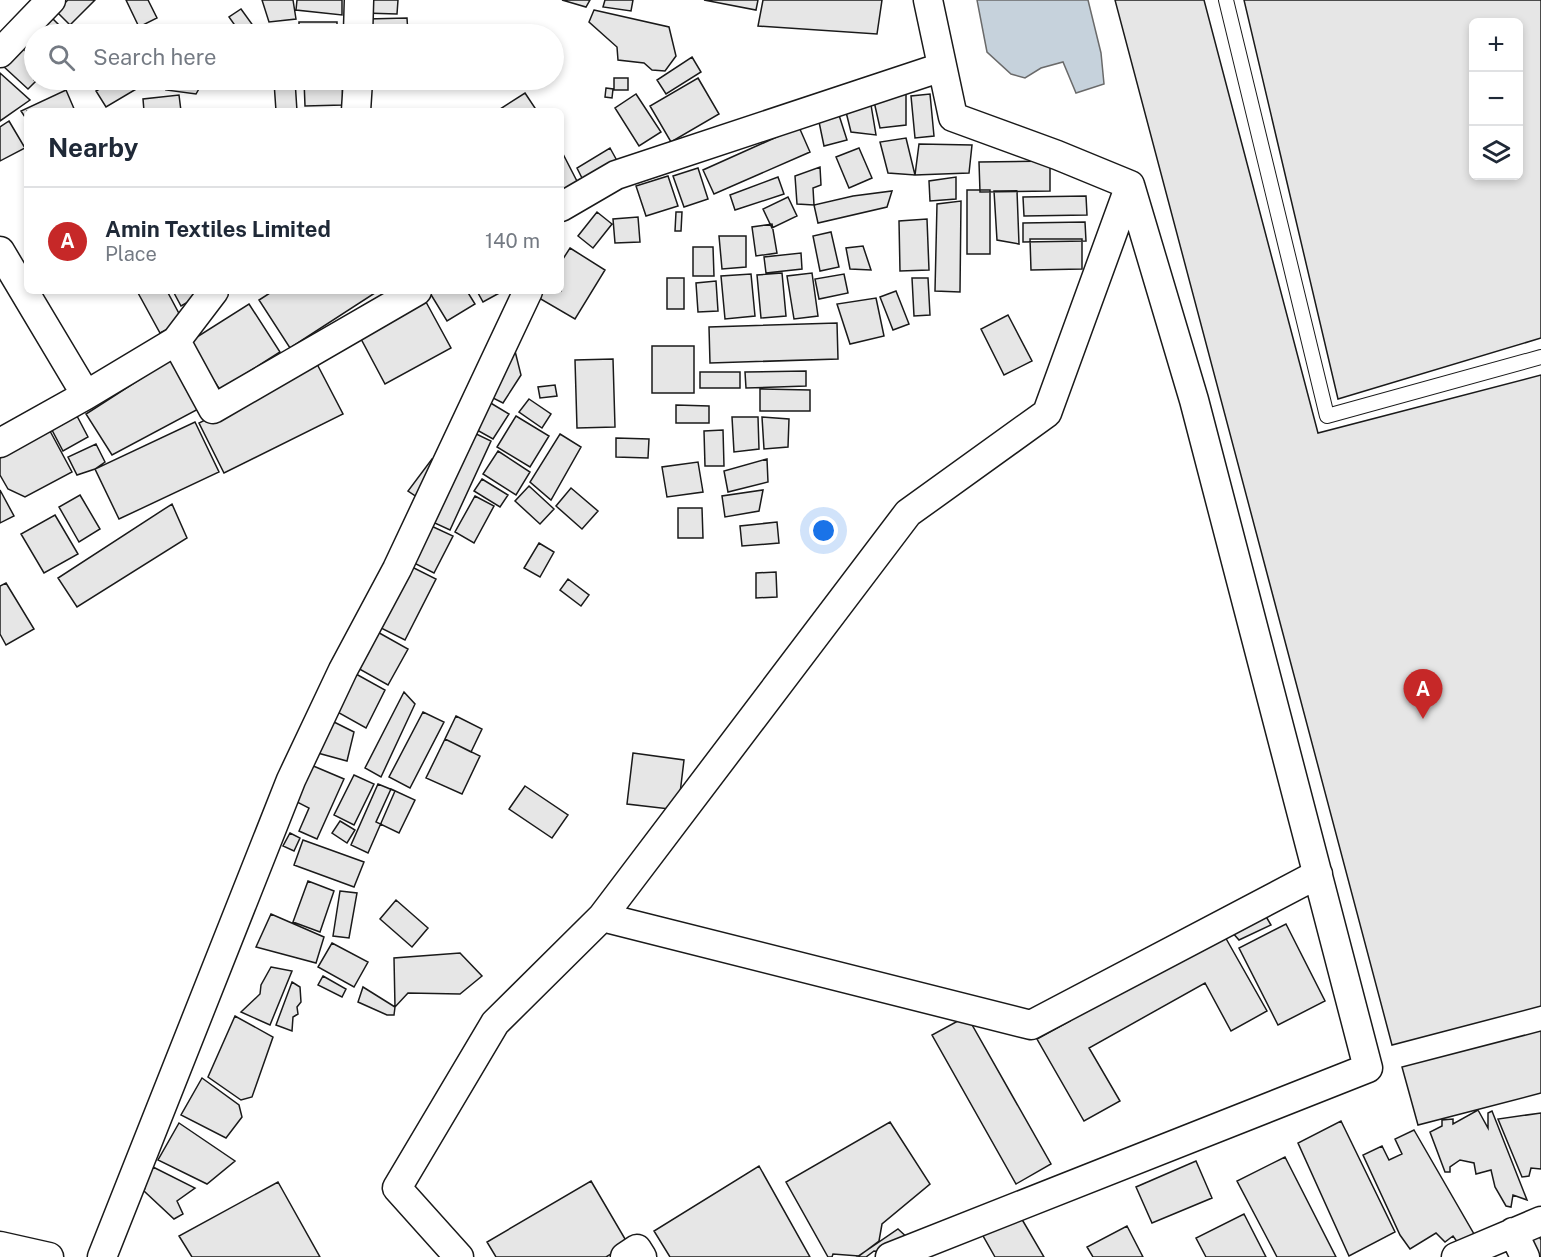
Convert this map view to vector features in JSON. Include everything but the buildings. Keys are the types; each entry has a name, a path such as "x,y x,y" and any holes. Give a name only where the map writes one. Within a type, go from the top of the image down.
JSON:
{"street":[{"path":"28,24 51,0"},
{"path":"358,24 359,0"},
{"path":"928,0 953,117 1057,155 1130,185"},
{"path":"0,53 24,28"},
{"path":"564,205 616,175 942,67"},
{"path":"356,108 357,90"},
{"path":"890,1257 1368,1068 1197,412 1130,185"},
{"path":"459,1257 397,1188 495,1023 602,917 908,513 1047,413 1130,185"},
{"path":"0,251 24,291"},
{"path":"26,294 86,395"},
{"path":"0,443 86,395 176,340 212,294"},
{"path":"176,340 213,409 412,294"},
{"path":"102,1257 291,780 343,670 397,569 527,294"},
{"path":"602,917 1031,1024 1318,874"},
{"path":"1456,1257 1541,1221"},
{"path":"1513,1232 1525,1257"},
{"path":"0,1246 49,1257"},
{"path":"625,1257 637,1249 642,1257"}],"lane":[{"path":"1226,0 1327,416 1541,357"}],"shaded area":[{"path":"977,0 1088,0 1101,53 1104,84 1076,93 1063,62 1041,68 1025,78 1011,74 987,52"}],"place":[{"name":"Amin Textiles Limited","path":"1423,719"}]}
